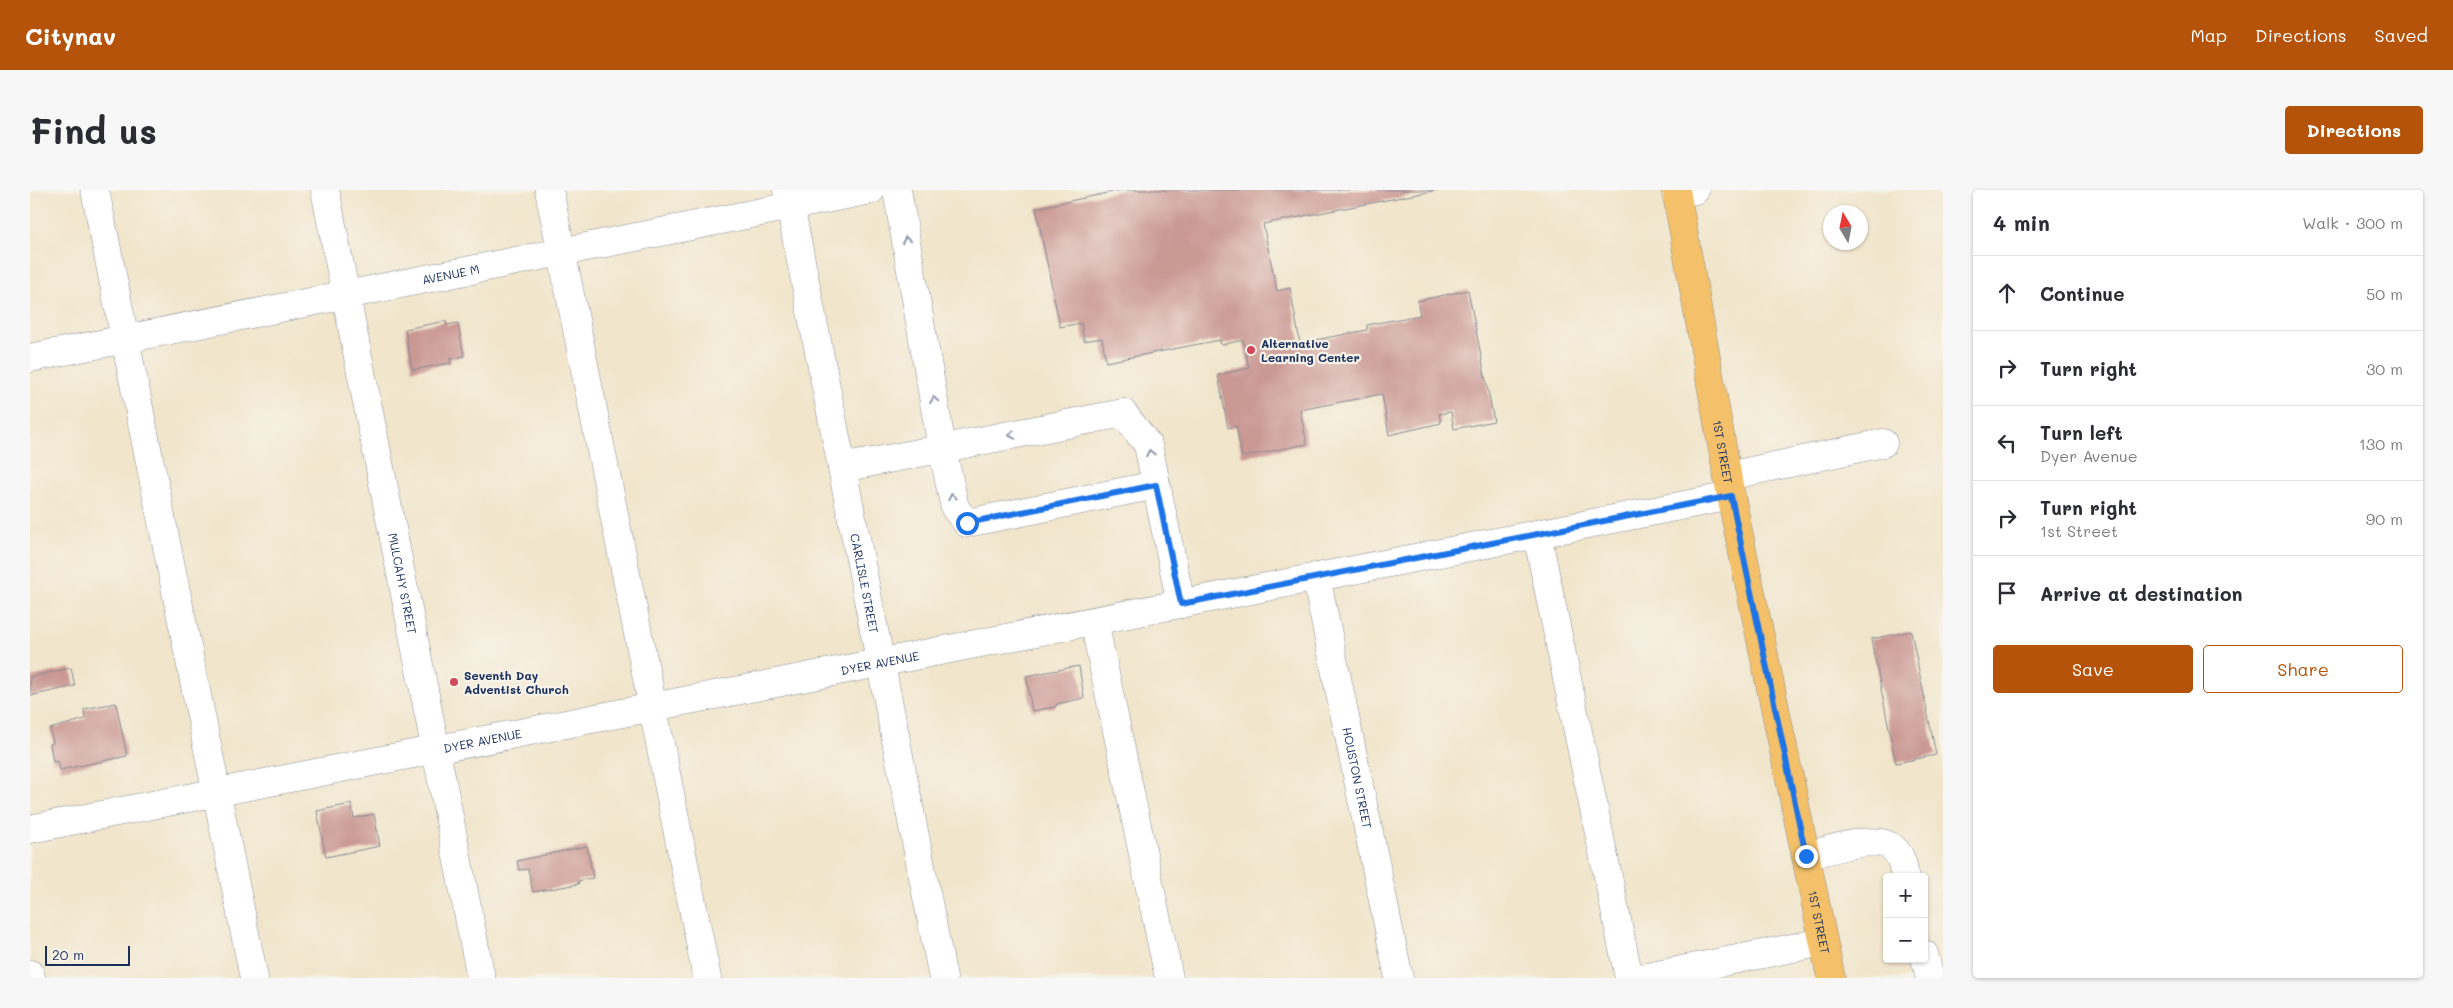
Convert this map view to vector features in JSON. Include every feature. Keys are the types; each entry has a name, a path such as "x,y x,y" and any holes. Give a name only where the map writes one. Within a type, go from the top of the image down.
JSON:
{"main road":[{"name":"1ST STREET","path":"1682,191 1730,486 1831,978"}],"street":[{"path":"96,190 254,978"},
{"name":"MULCAHY STREET","path":"326,190 481,978"},
{"path":"549,190 707,978"},
{"name":"AVENUE M","path":"30,358 562,252 789,198 871,190"},
{"path":"897,190 942,448 955,508 967,523 1156,485"},
{"name":"CARLISLE STREET","path":"789,198 943,978"},
{"path":"842,468 1123,413 1148,445 1181,604"},
{"name":"DYER AVENUE","path":"30,829 1537,534 1730,486 1883,444"},
{"path":"1537,534 1629,978"},
{"name":"HOUSTON STREET","path":"1316,577 1399,978"},
{"path":"1094,621 1169,978"},
{"path":"1806,856 1874,840 1892,847 1900,857 1904,873"},
{"path":"1642,978 1823,942"},
{"path":"1926,963 1930,978"},
{"path":"30,974 31,978"}],"building":[{"path":"1122,190 1438,190 1263,224 1277,291 1290,288 1300,343 1367,330 1367,325 1420,315 1417,301 1468,290 1494,421 1454,429 1451,412 1439,414 1441,423 1389,435 1382,394 1300,410 1307,444 1242,457 1236,426 1228,428 1218,375 1249,368 1243,340 1221,345 1220,340 1106,362 1102,338 1084,341 1081,323 1060,327 1036,208"},
{"path":"446,321 447,325 458,323 464,356 450,359 451,363 412,370 405,329"},
{"path":"1911,631 1936,755 1896,763 1871,639"},
{"path":"1079,666 1084,698 1057,704 1055,707 1032,711 1026,676"},
{"path":"71,668 75,686 30,696 30,677"},
{"path":"116,703 127,756 60,770 58,761 53,762 50,744 53,743 50,729 85,719 84,709"},
{"path":"351,804 354,818 374,814 380,846 326,857 317,811"},
{"path":"587,846 593,878 578,881 579,884 533,892 528,869 519,870 517,861"}],"place":[{"name":"Alternative Learning Center","path":"1251,350"},
{"name":"Seventh Day Adventist Church","path":"454,682"}],"route":[{"path":"967,523 1156,485 1181,604 1731,496 1806,856"}]}
